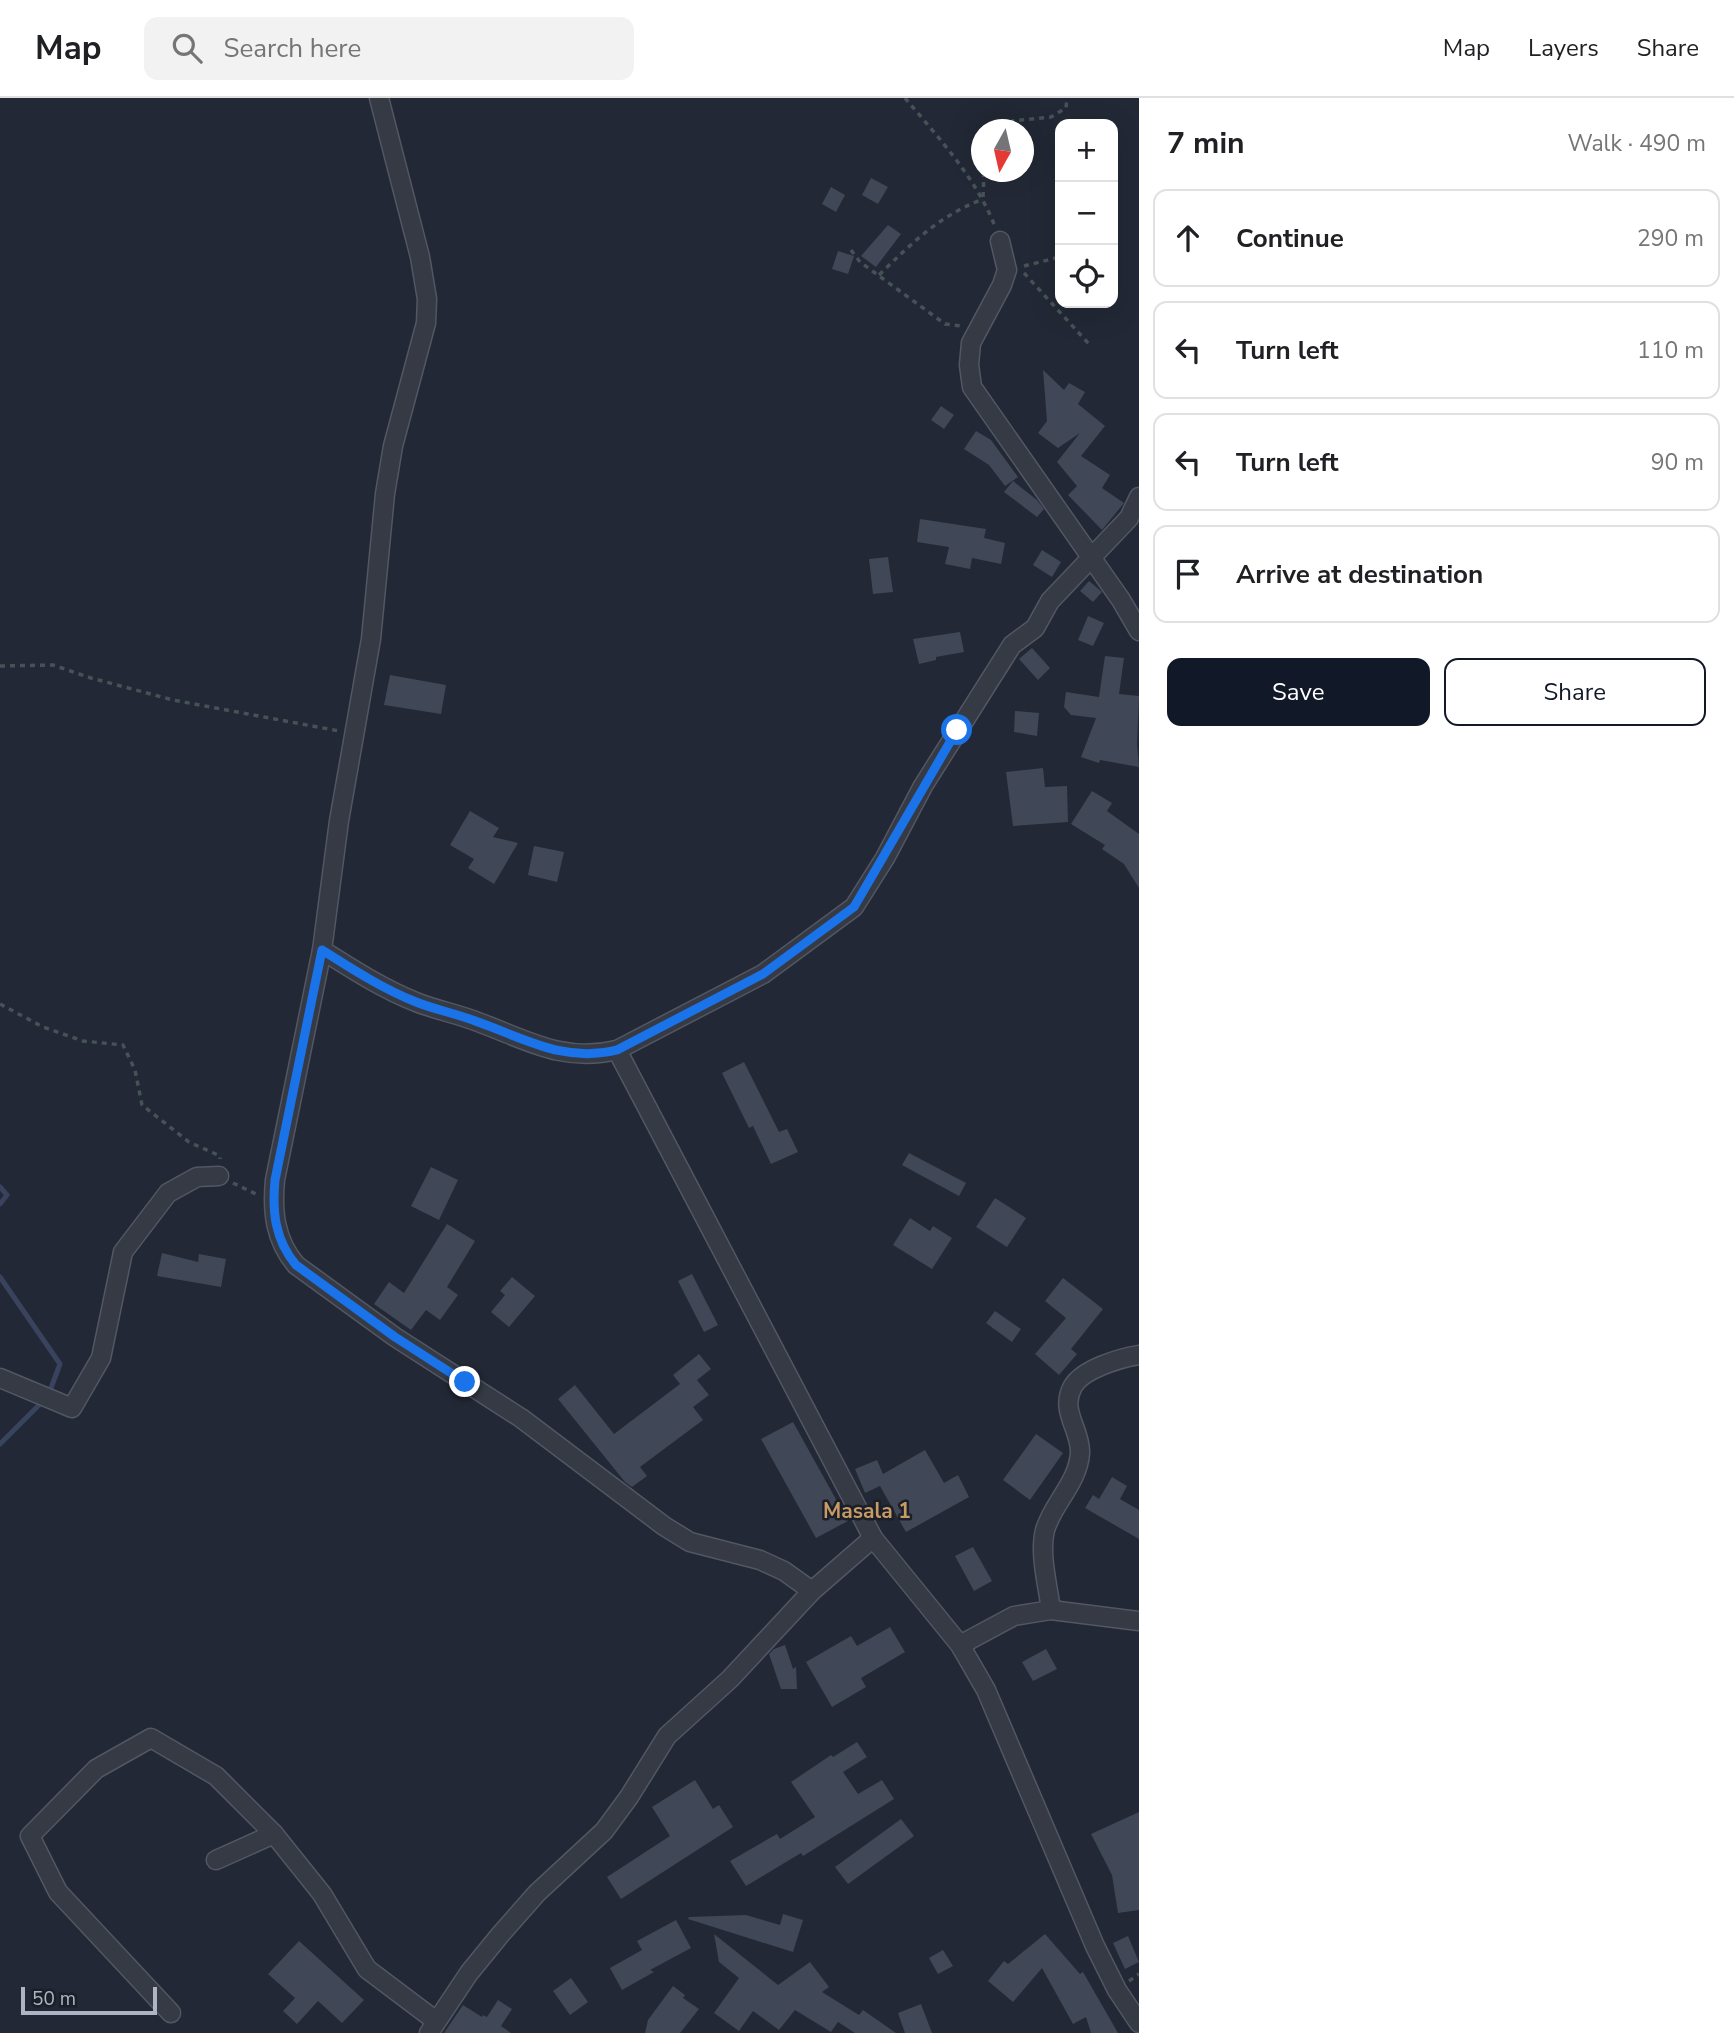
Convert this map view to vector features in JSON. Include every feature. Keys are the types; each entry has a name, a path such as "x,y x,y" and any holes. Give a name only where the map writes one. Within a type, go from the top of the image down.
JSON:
{"street":[{"path":"379,98 420,257 427,299 426,323 393,446 371,639 339,821 322,950 285,1122 273,1203 278,1234 284,1251 296,1265 395,1337 522,1419 664,1526 690,1542 760,1560 784,1571 813,1591"},
{"path":"1000,241 1007,270 1002,285 971,343 968,365 972,387 1092,558 1139,631"},
{"path":"322,950 366,978 416,1002 568,1054 596,1055 617,1050 763,974 854,907 885,858 923,786 1012,645 1035,628 1050,601 1129,518 1139,497"},
{"path":"617,1050 873,1538 960,1645 986,1690 1095,1946 1117,1990 1139,2023"},
{"path":"0,1378 72,1408 101,1359 123,1252 168,1193 197,1177 219,1176"},
{"path":"1051,1610 1043,1540 1046,1526 1078,1467 1080,1450 1068,1408 1071,1389 1095,1368 1139,1355"},
{"path":"171,2013 58,1892 30,1836 96,1769 151,1738 216,1776 274,1834 322,1894 368,1969 433,2027 469,1973 537,1893 604,1831 667,1736 730,1679 813,1591 873,1538"},
{"path":"960,1645 1014,1616 1051,1610 1139,1621"},
{"path":"216,1860 274,1834"}],"path":[{"path":"905,98 958,163 983,199 1000,241"},
{"path":"1032,119 1051,117 1066,108 1067,98"},
{"path":"983,199 984,182"},
{"path":"879,275 926,230 959,208 983,199"},
{"path":"851,250 860,262 945,324"},
{"path":"1055,258 1018,267 1055,307"},
{"path":"1056,308 1089,344"},
{"path":"0,666 53,665 173,700 355,734"},
{"path":"0,1004 43,1027 83,1041 123,1045 135,1070 142,1105 189,1142 220,1156 219,1176 273,1203"}],"building":[{"path":"871,178 888,187 878,204 862,195"},
{"path":"831,187 845,195 836,212 822,204"},
{"path":"888,225 901,234 876,267 861,256"},
{"path":"838,251 854,256 848,274 832,269"},
{"path":"1043,370 1064,390 1069,383 1085,392 1078,404 1105,426 1081,456 1110,475 1102,488 1124,503 1102,530 1068,495 1077,486 1057,462 1080,433 1058,448 1038,433 1047,421"},
{"path":"941,406 954,415 944,429 931,420"},
{"path":"976,431 991,440 1018,477 1005,486 989,465 964,449"},
{"path":"1013,481 1044,509 1037,517 1004,492"},
{"path":"920,519 986,529 984,538 1005,543 1001,564 972,558 970,569 945,564 949,547 917,542"},
{"path":"1042,550 1061,562 1052,577 1033,565"},
{"path":"888,557 893,592 873,594 869,559"},
{"path":"1089,581 1102,592 1093,602 1080,591"},
{"path":"1088,616 1104,623 1093,646 1078,640"},
{"path":"960,632 964,652 936,657 936,660 919,664 913,639"},
{"path":"1032,648 1050,668 1038,680 1019,659"},
{"path":"1105,656 1124,658 1119,694 1139,696 1139,767 1100,760 1099,763 1081,757 1096,718 1071,715 1064,707 1066,692 1099,697"},
{"path":"390,675 446,685 441,714 384,705"},
{"path":"1015,711 1039,713 1037,736 1014,732"},
{"path":"1043,768 1045,787 1067,786 1068,822 1013,826 1006,772"},
{"path":"1092,791 1112,803 1107,811 1139,834 1139,888 1124,864 1102,849 1105,845 1071,824"},
{"path":"470,811 499,828 493,837 518,843 494,884 468,868 474,859 450,845"},
{"path":"534,846 564,852 557,882 528,875"},
{"path":"744,1062 779,1132 787,1129 798,1152 771,1164 753,1126 749,1128 722,1073"},
{"path":"909,1153 966,1183 959,1196 902,1165"},
{"path":"431,1167 458,1180 439,1220 411,1206"},
{"path":"995,1198 1026,1218 1007,1247 976,1227"},
{"path":"910,1218 930,1231 933,1226 952,1238 932,1269 893,1245"},
{"path":"447,1224 475,1241 447,1287 458,1295 440,1320 426,1310 411,1330 374,1304 389,1282 404,1293"},
{"path":"162,1253 198,1262 199,1254 226,1259 221,1287 157,1276"},
{"path":"692,1274 718,1325 704,1332 678,1281"},
{"path":"512,1277 535,1296 509,1327 491,1312 505,1295 500,1291"},
{"path":"1063,1278 1103,1309 1071,1349 1077,1354 1059,1375 1035,1354 1066,1318 1045,1301"},
{"path":"995,1311 1021,1329 1012,1342 986,1323"},
{"path":"699,1354 711,1369 697,1380 709,1395 693,1407 703,1420 640,1467 647,1476 632,1487 625,1482 558,1399 575,1385 614,1434 680,1384 673,1375"},
{"path":"793,1422 848,1521 816,1538 761,1439"},
{"path":"1036,1434 1063,1453 1030,1500 1003,1480"},
{"path":"925,1450 944,1483 958,1475 969,1497 906,1532 880,1486 865,1493 855,1469 877,1460 883,1474"},
{"path":"1112,1477 1127,1486 1120,1499 1139,1510 1139,1539 1085,1508 1093,1495 1099,1499"},
{"path":"973,1547 992,1581 974,1591 955,1556"},
{"path":"890,1627 905,1652 861,1678 866,1687 832,1707 806,1662 851,1636 857,1646"},
{"path":"785,1645 793,1669 796,1667 797,1689 781,1689 769,1654"},
{"path":"1046,1649 1057,1669 1033,1681 1022,1662"},
{"path":"857,1742 867,1757 843,1772 858,1794 882,1780 894,1799 803,1856 801,1853 746,1886 730,1861 777,1834 780,1839 815,1817 791,1782 831,1755 833,1757"},
{"path":"695,1780 713,1809 719,1805 733,1827 621,1899 607,1877 670,1836 652,1807"},
{"path":"1139,1812 1139,1910 1118,1913 1112,1875 1091,1834"},
{"path":"901,1819 914,1836 848,1884 835,1867"},
{"path":"783,1914 803,1920 793,1952 688,1919 746,1915 780,1925"},
{"path":"676,1920 691,1948 650,1970 654,1972 622,1990 610,1968 642,1950 637,1941"},
{"path":"714,1934 778,1985 810,1962 829,1987 822,1992 859,2015 863,2010 896,2033 855,2033 838,2022 831,2032 795,2010 779,2030 753,2011 739,2031 714,2013 739,1978 719,1962"},
{"path":"1045,1934 1080,1974 1083,1972 1118,2033 1091,2033 1086,2017 1073,2024 1042,1968 1013,2002 988,1981 1004,1961 1008,1964"},
{"path":"1128,1936 1139,1962 1125,1969 1113,1943"},
{"path":"299,1941 364,2000 342,2023 318,2001 297,2024 283,2011 295,1998 268,1974"},
{"path":"943,1950 953,1966 938,1974 929,1958"},
{"path":"571,1978 588,2002 570,2015 553,1991"},
{"path":"673,1986 685,1995 683,1998 699,2009 680,2033 645,2033 648,2020"},
{"path":"498,2000 512,2009 501,2026 511,2033 444,2033 463,2005 482,2017 487,2017"},
{"path":"921,2004 932,2033 905,2033 898,2013"}],"waterway":[{"path":"0,1187 7,1195 0,1204"},
{"path":"0,1277 60,1364 48,1396 0,1444"}],"district":[{"name":"Masala 1","path":"867,1511"}],"route":[{"path":"465,1382 395,1337 296,1265 284,1251 278,1234 273,1203 275,1180 322,950 366,978 416,1002 476,1021 537,1045 568,1054 596,1055 617,1050 763,974 854,907 885,858 923,786 957,730"}]}
